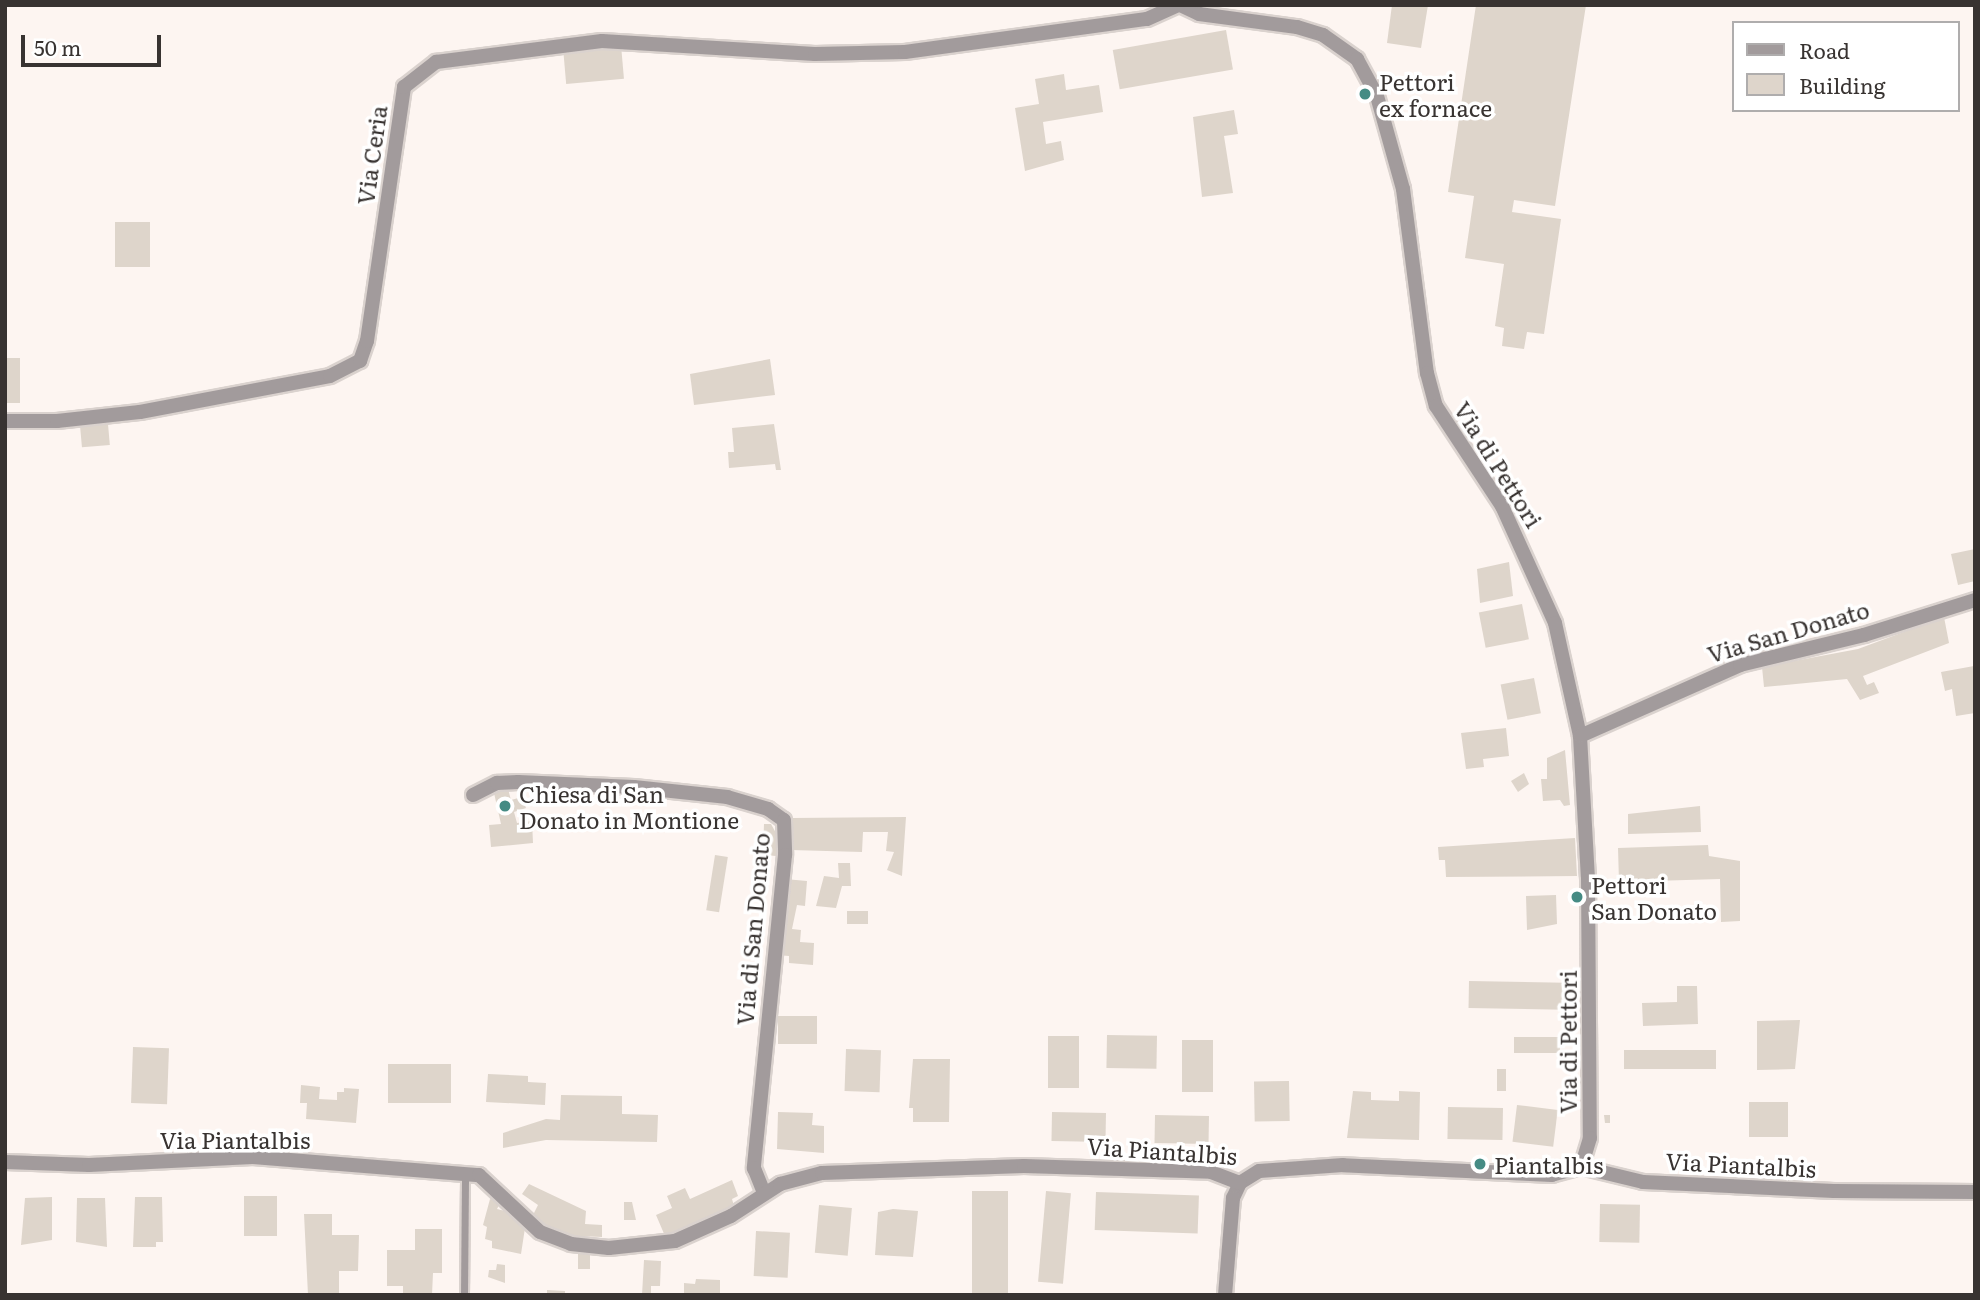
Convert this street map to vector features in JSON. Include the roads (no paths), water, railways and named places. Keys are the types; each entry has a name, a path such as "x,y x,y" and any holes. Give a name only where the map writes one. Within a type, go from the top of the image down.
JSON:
{"street":[{"name":"Via Ceria","path":"5,421 57,421 140,412 330,376 359,361 366,341 404,88 436,62 602,41 815,54 905,52 1147,19 1179,5"},
{"name":"Via di Pettori","path":"1179,5 1199,14 1310,30 1346,48 1366,73 1392,140 1403,189 1427,373 1436,406 1502,506 1535,572 1555,623 1580,736 1591,999 1589,1150 1581,1167"},
{"name":"Via San Donato","path":"1580,736 1740,665 1864,635 1975,600"},
{"name":"Via di San Donato","path":"473,795 497,783 634,787 727,797 768,809 784,820 785,855 754,1168 764,1193"},
{"name":"Via Piantalbis","path":"5,1162 89,1165 253,1157 465,1176 479,1175 489,1181 524,1220 554,1239 609,1248 675,1241 732,1216 764,1193 822,1173 976,1166 1211,1172 1240,1183 1259,1171 1298,1166 1552,1175 1581,1167 1643,1182 1975,1192"},
{"path":"1224,1295 1232,1202 1240,1183"}],"lane":[{"path":"464,1295 465,1176"}],"place":[{"name":"Pettori ex fornace","path":"1365,94"},
{"name":"Chiesa di San Donato in Montione","path":"505,806"},
{"name":"Pettori San Donato","path":"1577,897"},
{"name":"Piantalbis","path":"1480,1164"}]}
